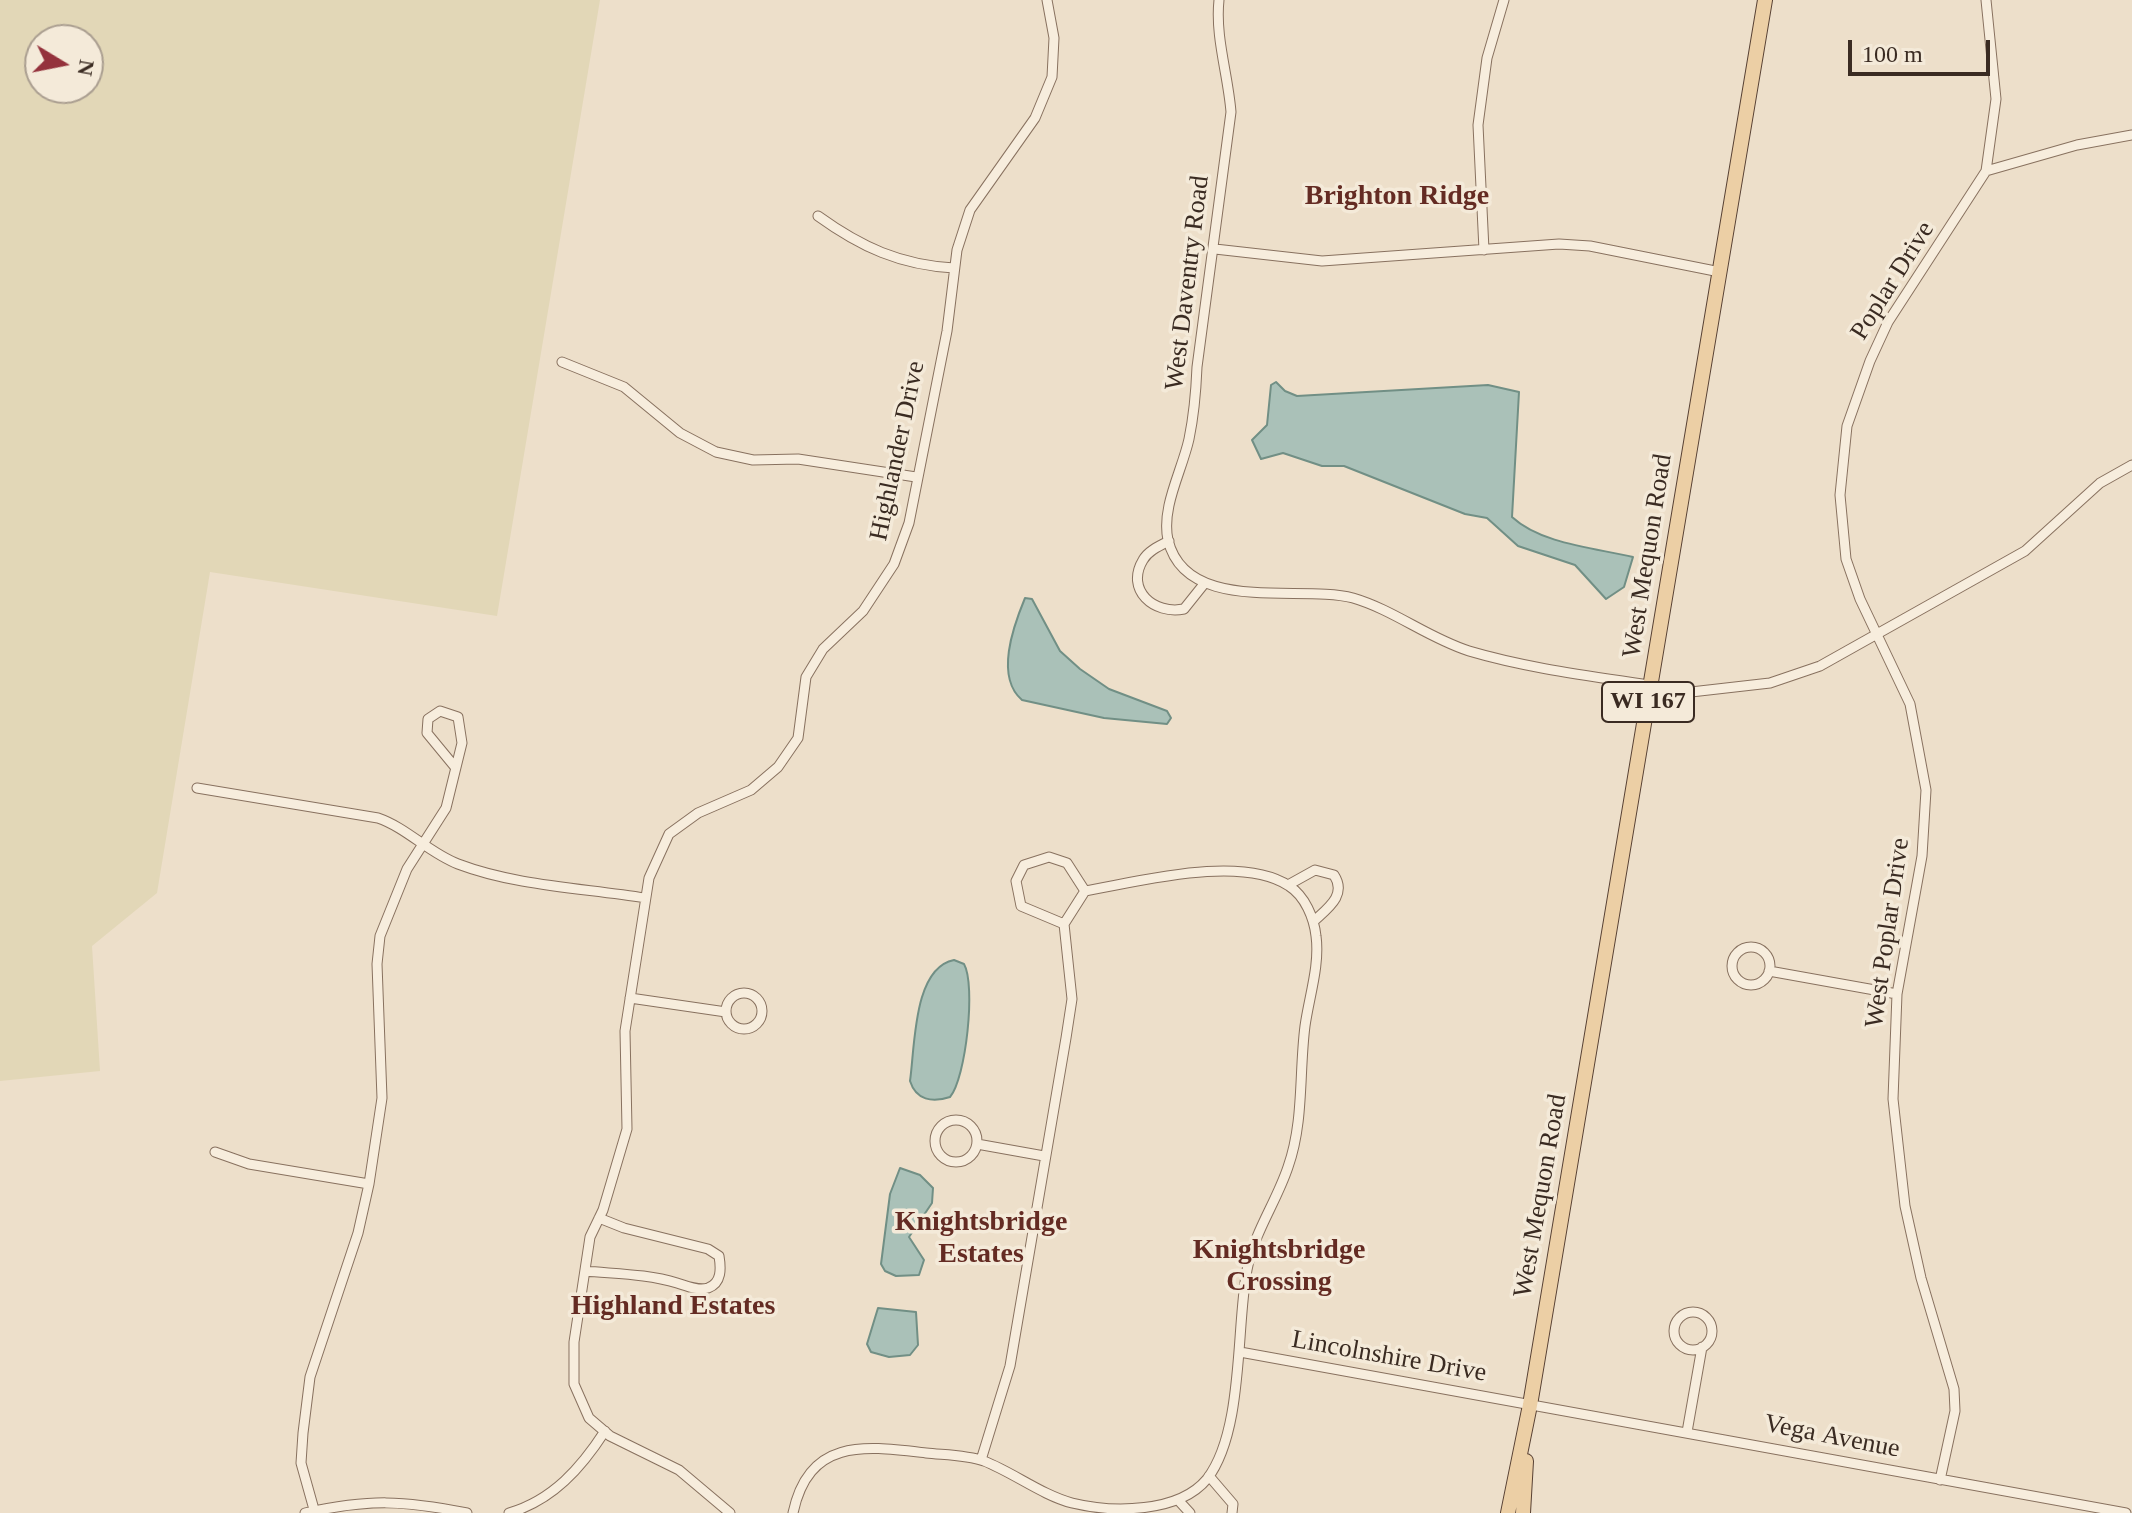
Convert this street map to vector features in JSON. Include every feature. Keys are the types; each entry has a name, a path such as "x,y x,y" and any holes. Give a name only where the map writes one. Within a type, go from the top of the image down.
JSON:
{"main road":[{"name":"West Mequon Road","path":"1508,1513 1530,1405 1765,0"},
{"name":"West Mequon Road","path":"1523,1513 1530,1405"}],"street":[{"name":"Highlander Drive","path":"730,1513 679,1470 605,1431 589,1418 574,1384 574,1342 590,1237 627,1129 625,1031 649,878 669,834 698,813 751,790 778,767 798,738 806,677 823,649 863,611 894,564 909,523 947,331 954,268 970,210 1035,118 1052,77 1054,38 1047,0"},
{"name":"West Daventry Road","path":"1169,541 1167,514 1196,405 1197,367 1231,112 1229,81 1216,23 1219,0"},
{"path":"1484,250 1478,125 1487,58 1504,0"},
{"name":"Poplar Drive","path":"1876,633 1846,559 1840,495 1847,426 1870,361 1888,322 1968,204 1986,171 1996,99 1986,0"},
{"path":"1986,171 2087,143 2132,135"},
{"path":"818,216 853,242 878,254 930,267 954,268"},
{"path":"1215,249 1322,261 1559,244 1590,246 1720,272"},
{"path":"562,362 624,387 680,433 716,452 753,460 798,459 916,477"},
{"path":"1204,584 1184,609 1162,610 1148,602 1139,588 1138,573 1143,557 1169,541 1184,566 1204,584 1272,595 1341,596 1368,604 1470,651 1691,692 1770,683 1820,666 2025,551 2100,483 2132,465"},
{"name":"West Poplar Drive","path":"1876,633 1910,704 1926,790 1922,856 1897,994 1893,1099 1905,1206 1921,1278 1954,1389 1955,1411 1940,1480"},
{"path":"455,767 432,742 426,728 428,719 440,711 454,713 461,722 462,743 446,808 407,869 380,936 377,974 382,1098 358,1233 310,1377 301,1463 311,1512 372,1500 414,1502 467,1513"},
{"path":"197,788 378,818 453,862 480,872 645,898"},
{"path":"1064,924 1021,906 1016,881 1024,865 1049,857 1067,863 1085,891"},
{"path":"1288,885 1315,870 1334,875 1339,887 1337,899 1314,921"},
{"path":"793,1513 798,1491 811,1470 848,1448 868,1446 981,1460 1072,1503 1147,1507 1179,1501 1209,1476 1228,1426 1240,1352 1250,1254 1288,1170 1298,1130 1302,1054 1317,949 1314,921 1305,903 1288,885 1245,872 1178,875 1085,891 1064,924 1072,999 1010,1366 981,1460"},
{"path":"1753,947 1768,958 1769,971 1763,981 1745,984 1736,977 1733,960 1741,950 1753,947"},
{"path":"1769,971 1897,994"},
{"path":"747,993 758,999 763,1011 759,1022 745,1030 734,1027 726,1012 735,996 747,993"},
{"path":"630,998 726,1012"},
{"path":"957,1120 974,1130 977,1144 965,1160 952,1162 937,1149 936,1136 944,1124 957,1120"},
{"path":"977,1144 1044,1156"},
{"path":"215,1152 249,1164 369,1184"},
{"path":"585,1271 658,1277 694,1289 707,1289 715,1284 721,1271 719,1256 708,1249 624,1228 599,1218"},
{"path":"1687,1432 1702,1347 1710,1339 1709,1322 1695,1313 1683,1315 1675,1325 1675,1338 1683,1347 1702,1347"},
{"name":"Lincolnshire Drive","path":"1240,1352 1530,1405"},
{"name":"Vega Avenue","path":"1530,1405 2126,1513"},
{"path":"509,1513 529,1507 551,1494 587,1459 605,1431"},
{"path":"1209,1476 1233,1504 1232,1513"},
{"path":"1179,1501 1190,1513"}],"shaded area":[{"path":"0,0 600,0 497,616 210,572 157,893 92,946 100,1071 0,1081"},
{"path":"1276,382 1285,391 1297,396 1488,385 1519,392 1512,517 1553,539 1633,557 1624,587 1606,599 1575,565 1518,546 1487,518 1465,514 1344,466 1322,466 1283,453 1261,459 1252,440 1267,425 1271,385"},
{"path":"1025,598 1032,599 1060,651 1080,669 1109,689 1167,711 1171,718 1167,724 1104,718 1022,700 1009,678 1008,665 1012,637"},
{"path":"954,960 964,964 968,975 965,1052 956,1087 950,1097 931,1100 916,1092 910,1081 918,1011 931,978 941,966"},
{"path":"900,1168 920,1175 933,1188 932,1203 909,1237 924,1260 919,1275 896,1276 885,1271 881,1264 890,1194"},
{"path":"878,1308 916,1312 918,1345 910,1355 889,1357 871,1352 867,1344"}],"district":[{"name":"Brighton Ridge","path":"1397,197"},
{"name":"Knightsbridge Estates","path":"981,1239"},
{"name":"Knightsbridge Crossing","path":"1279,1267"},
{"name":"Highland Estates","path":"673,1307"}]}
